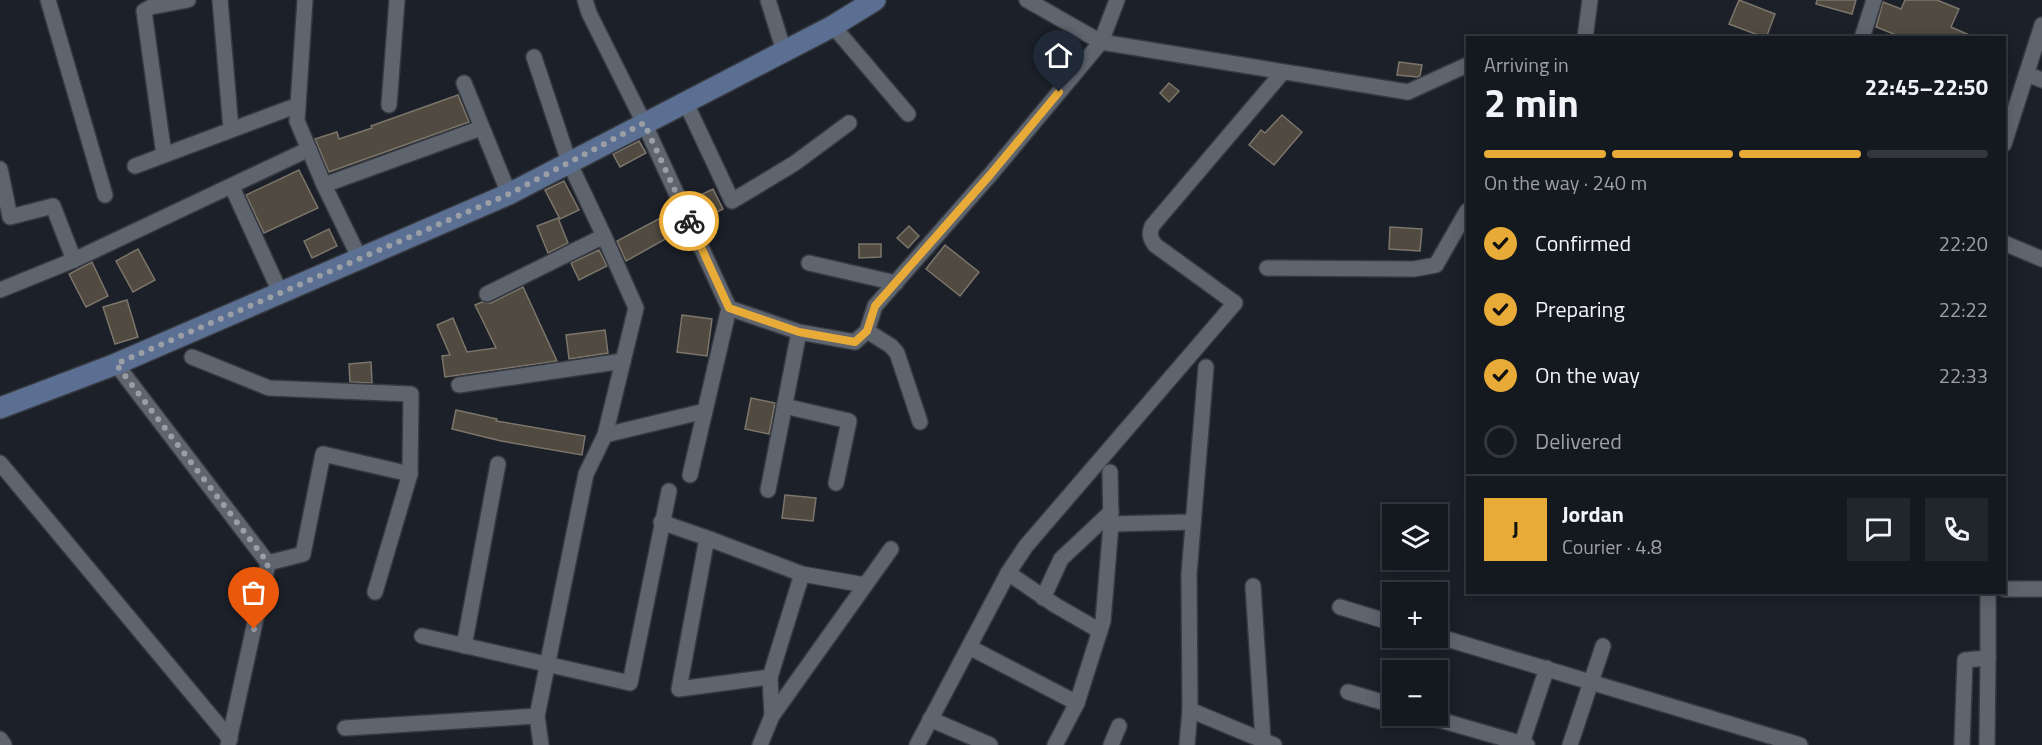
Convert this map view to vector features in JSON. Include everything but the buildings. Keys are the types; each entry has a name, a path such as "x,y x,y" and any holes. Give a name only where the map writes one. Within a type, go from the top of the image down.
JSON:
{"street":[{"path":"48,0 105,195"},
{"path":"164,155 144,11 151,7 188,0"},
{"path":"220,0 231,129"},
{"path":"305,0 297,121 324,186 360,259"},
{"path":"389,105 397,0"},
{"path":"585,0 589,13 644,123 729,308 690,475"},
{"path":"768,0 784,51"},
{"path":"0,408 116,364 509,194 833,26 875,0"},
{"path":"1027,0 1101,42 1408,92 1466,65"},
{"path":"729,308 799,332 855,342 867,331 875,306 990,175 1101,42 1117,0"},
{"path":"1585,36 1590,0"},
{"path":"1863,36 1874,0"},
{"path":"2006,138 2042,25"},
{"path":"833,26 908,114"},
{"path":"534,57 569,162 636,308 605,435 586,474 537,716 541,745"},
{"path":"917,745 1008,573 1026,546 1235,303 1155,245 1150,238 1150,232 1152,226 1283,72"},
{"path":"2027,74 2042,80"},
{"path":"464,83 509,194"},
{"path":"685,101 732,201 795,163 849,123"},
{"path":"135,166 298,105"},
{"path":"324,186 481,128"},
{"path":"0,290 74,260 309,149"},
{"path":"0,169 10,217 52,206 74,260"},
{"path":"232,186 280,292"},
{"path":"1267,268 1414,269 1436,265 1466,212"},
{"path":"487,294 604,236"},
{"path":"2006,244 2042,259"},
{"path":"809,264 896,283"},
{"path":"867,331 897,352 920,422"},
{"path":"768,490 799,332"},
{"path":"192,357 269,388 411,394 410,474 375,592"},
{"path":"459,385 623,361"},
{"path":"116,364 268,563 229,742"},
{"path":"1187,745 1190,710 1189,574 1206,368"},
{"path":"784,406 849,421 836,483"},
{"path":"605,435 705,411"},
{"path":"268,563 303,554 323,454 410,474"},
{"path":"0,463 229,742"},
{"path":"464,646 498,464"},
{"path":"1055,745 1077,703 1100,630 1111,518 1110,472"},
{"path":"422,636 630,683 669,491"},
{"path":"1042,598 1061,559 1111,518 1193,522"},
{"path":"661,522 802,574 865,585"},
{"path":"707,538 679,689 770,677"},
{"path":"760,745 772,716 891,549"},
{"path":"1008,573 1042,598 1100,630"},
{"path":"772,716 770,677 802,574"},
{"path":"1190,710 1269,743 1253,586"},
{"path":"2006,589 2042,589"},
{"path":"1987,745 1988,594"},
{"path":"1340,607 1382,620"},
{"path":"1448,639 1800,745"},
{"path":"1570,745 1603,646"},
{"path":"969,647 1077,703"},
{"path":"1962,745 1965,660 1988,658"},
{"path":"1448,722 1524,744 1547,669"},
{"path":"1348,692 1382,702"},
{"path":"345,728 537,716"},
{"path":"930,719 990,745"},
{"path":"1110,745 1119,726"},
{"path":"0,740 4,745"}],"way so far":[{"path":"254,629 268,563 116,364 509,194 644,123 689,221"}],"route":[{"path":"689,221 729,308 799,332 855,342 867,331 875,306 1059,92"}]}
